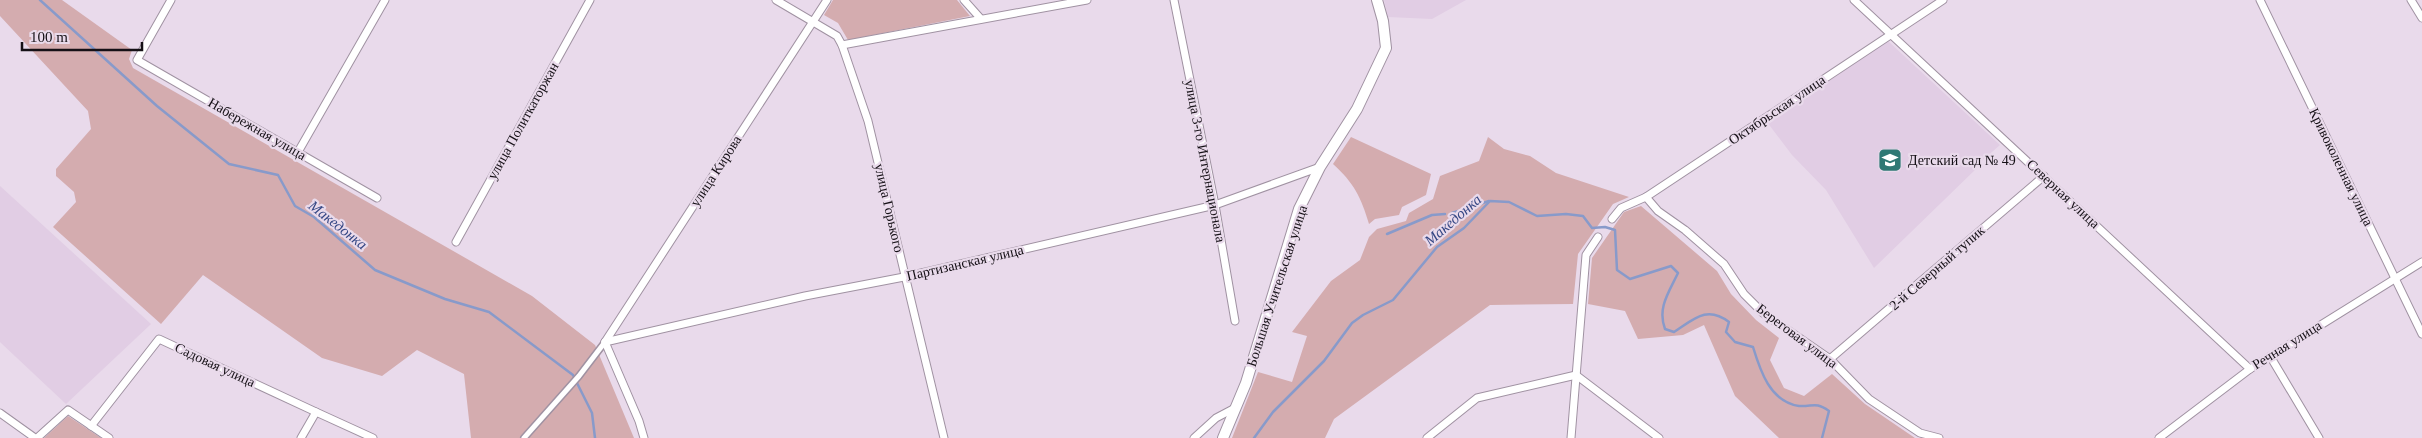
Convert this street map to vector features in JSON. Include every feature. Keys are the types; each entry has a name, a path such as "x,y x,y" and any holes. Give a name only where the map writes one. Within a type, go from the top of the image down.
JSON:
{"main road":[{"name":"Большая Учительская улица","path":"1223,438 1246,383 1299,209 1320,167 1361,101 1386,48 1383,21 1376,0"}],"street":[{"name":"Набережная улица","path":"171,0 137,60 377,198"},
{"path":"298,152 385,0"},
{"name":"улица Политкаторжан","path":"456,242 590,0"},
{"name":"улица Горького","path":"776,0 838,36 842,45 868,121 944,438"},
{"name":"улица Кирова","path":"605,342 827,0"},
{"path":"964,0 981,19"},
{"path":"842,45 1087,0"},
{"name":"улица 3-го Интернационала","path":"1174,0 1215,205 1234,321"},
{"name":"Северная улица","path":"1854,0 2250,369"},
{"name":"Октябрьская улица","path":"1612,219 1621,208 1646,197 1943,0"},
{"name":"Кривоколенная улица","path":"2260,0 2422,334"},
{"path":"2410,0 2422,18"},
{"name":"Партизанская улица","path":"605,342 805,296 904,277 1215,205 1320,167"},
{"name":"2-й Северный тупик","path":"1830,360 2044,176"},
{"name":"Береговая улица","path":"1646,197 1658,211 1724,264 1744,294 1763,314 1830,360 1869,399 1920,433 1939,438"},
{"path":"1571,438 1586,255 1598,237"},
{"name":"Речная улица","path":"2159,438 2250,369 2422,262"},
{"name":"Садовая улица","path":"91,426 159,339 316,412"},
{"path":"524,438 579,376 605,342 640,421 644,438"},
{"path":"2270,356 2319,438"},
{"path":"1427,438 1477,398 1576,375"},
{"path":"1576,375 1659,438"},
{"path":"1194,438 1216,418 1235,408"},
{"path":"0,413 36,438 68,410 109,438"},
{"path":"301,438 316,412 373,438"}],"shaded area":[{"path":"0,0 62,0 132,50 129,59 133,68 532,296 595,345 634,438 471,438 464,374 417,350 382,376 322,358 203,275 161,324 53,227 76,202 74,192 56,176 56,169 91,129 88,111 0,16"},
{"path":"833,0 957,0 970,16 848,40 838,23 824,15"},
{"path":"1384,0 1466,0 1432,19 1388,17"},
{"name":"Детский сад № 49","path":"1888,41 2000,145 1977,165 1977,168 1874,268 1826,190 1792,155 1767,122"},
{"path":"1351,137 1431,174 1426,195 1402,207 1399,215 1375,219 1369,224 1356,191 1333,164"},
{"path":"1488,137 1504,149 1530,156 1556,173 1629,197 1613,204 1578,254 1573,304 1490,305 1334,419 1325,438 1232,438 1258,372 1292,382 1307,336 1292,332 1331,281 1360,260 1369,237 1377,229 1406,221 1409,213 1433,199 1440,176 1479,161"},
{"path":"0,186 151,324 66,404 0,342"},
{"path":"1641,206 1717,271 1731,294 1756,320 1779,338 1770,360 1784,388 1804,396 1832,374 1865,404 1915,438 1779,438 1735,396 1704,325 1683,335 1638,339 1625,311 1588,304 1592,258 1624,212"},
{"path":"68,416 101,438 44,438"}],"waterway":[{"name":"Македонка","path":"40,0 157,106 229,164 278,175 295,206 314,217 375,270 445,299 489,312 573,375 592,413 595,438"},
{"path":"1452,213 1489,201"},
{"name":"Македонка","path":"1254,438 1273,412 1324,361 1352,323 1363,315 1393,300 1437,247 1464,228 1490,201 1509,202 1537,216 1566,214 1583,216 1592,228 1605,227 1615,230 1617,270 1630,279 1671,266 1678,273 1663,307 1662,314 1665,329 1674,332 1694,319 1707,314 1721,317 1729,322 1726,332 1735,342 1753,347 1763,375 1774,392 1789,403 1799,406 1817,405 1829,411 1822,438"},
{"path":"1387,234 1432,215 1445,214"}],"place":[{"name":"Детский сад № 49","path":"1890,160"}]}
